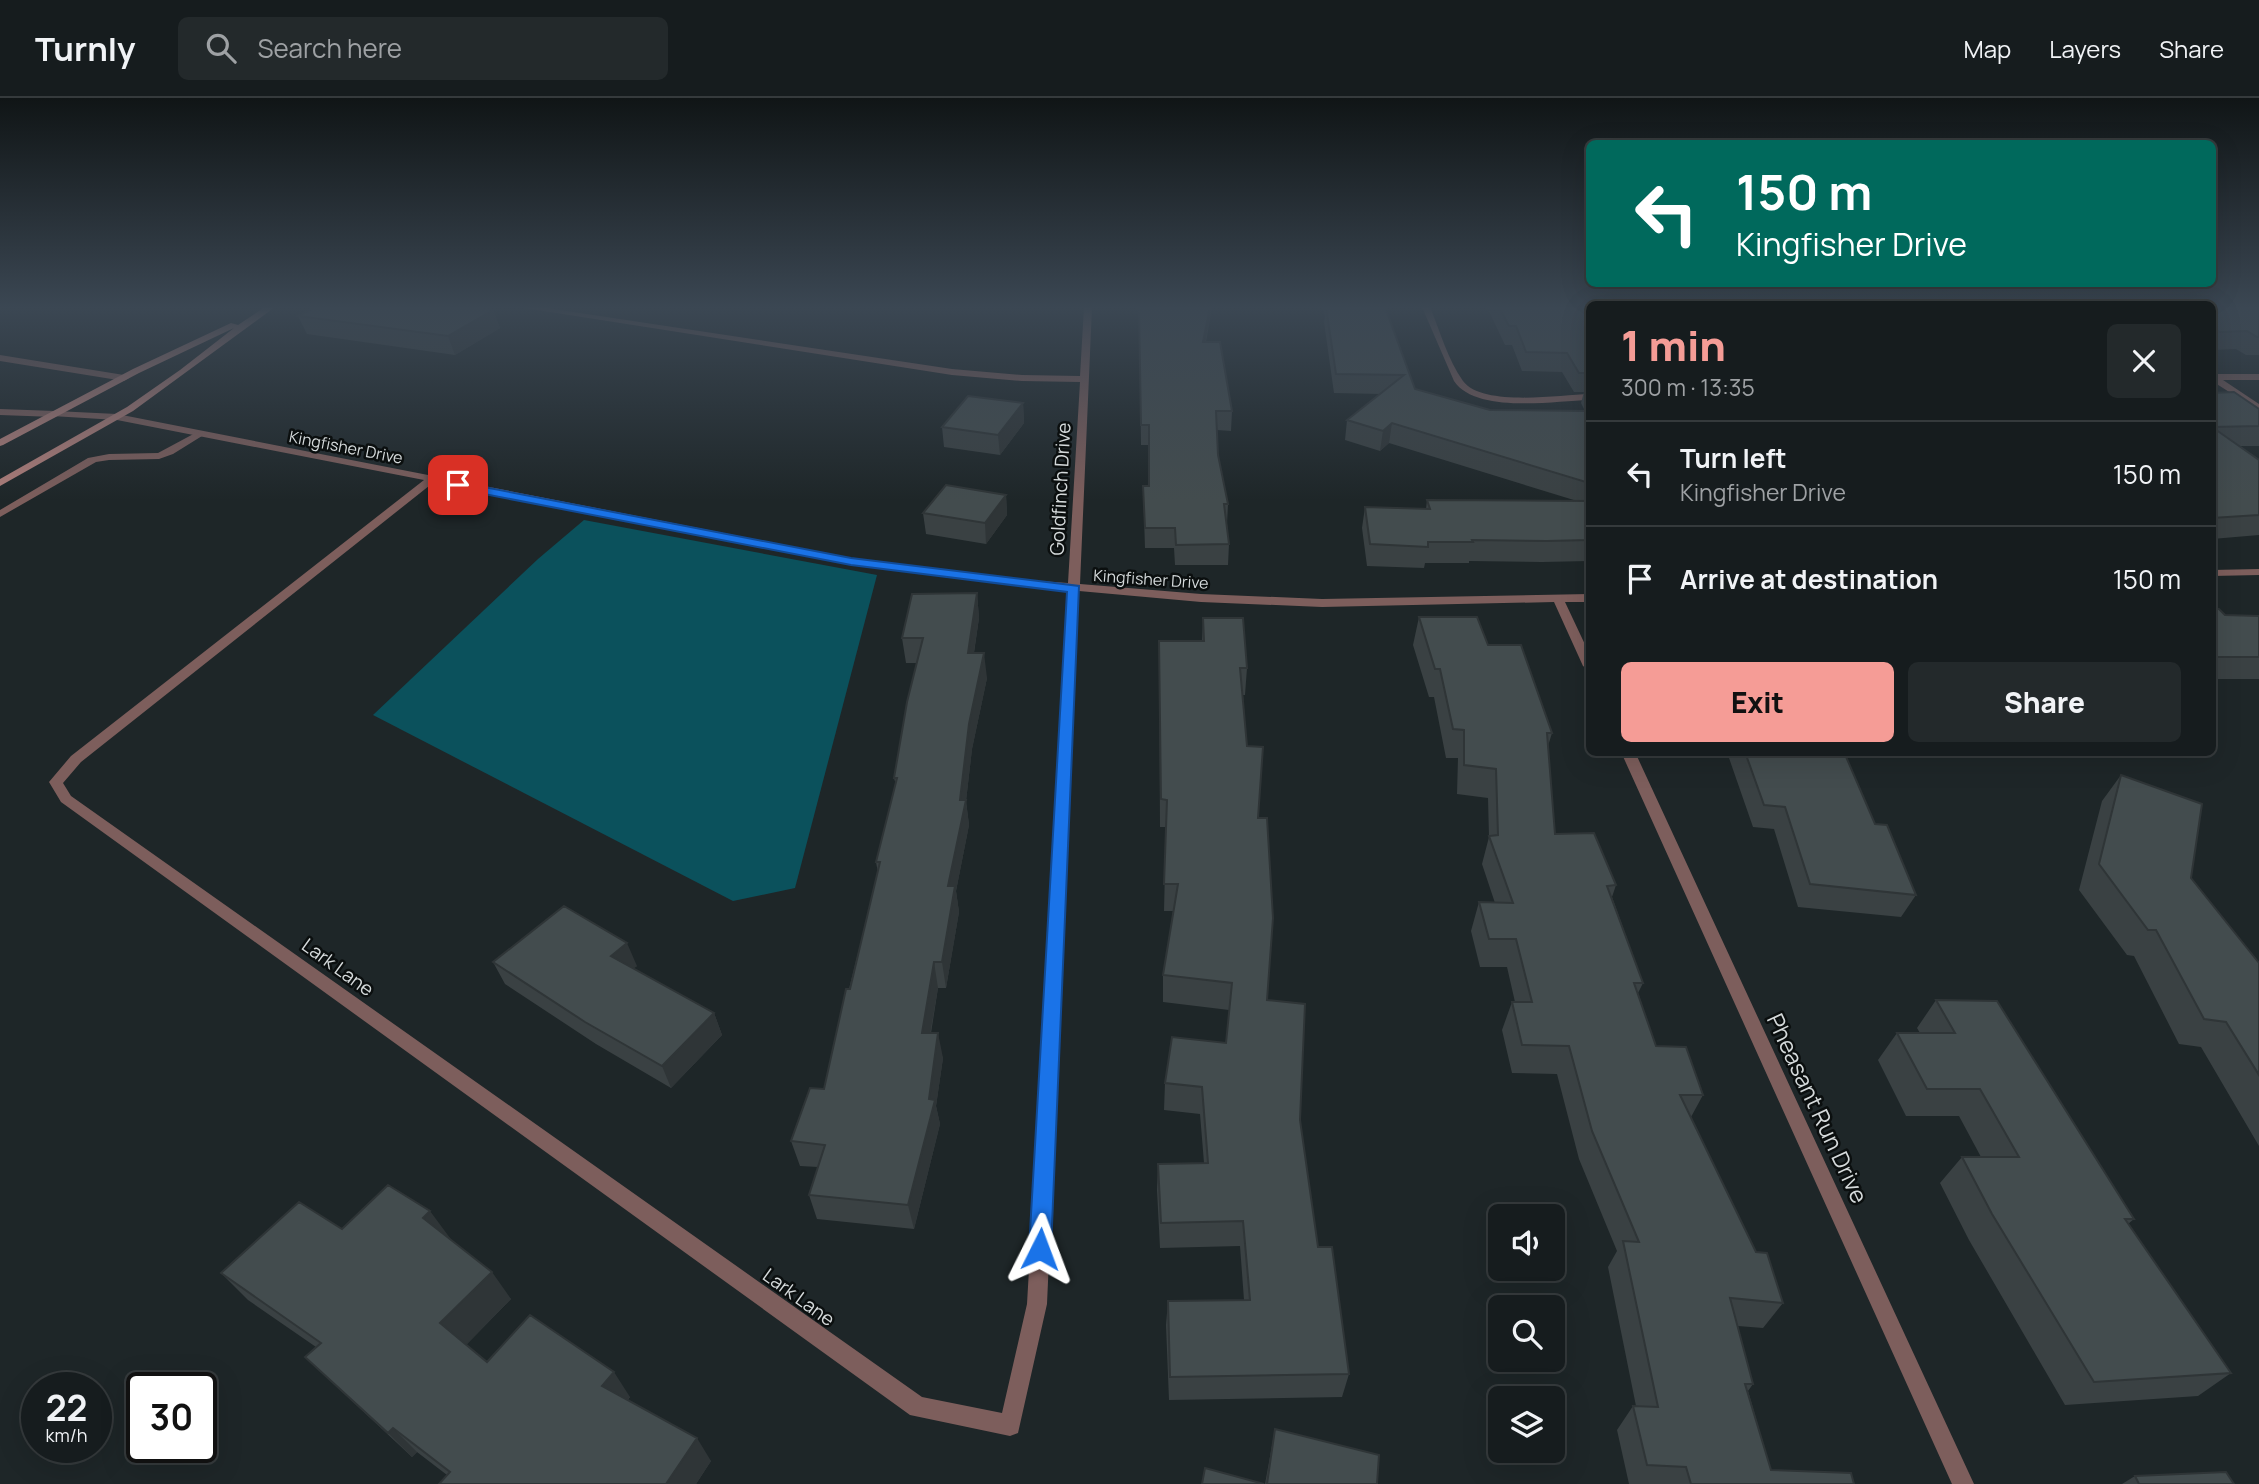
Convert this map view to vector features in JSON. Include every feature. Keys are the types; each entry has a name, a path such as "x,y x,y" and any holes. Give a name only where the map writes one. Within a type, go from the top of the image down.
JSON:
{"street":[{"path":"85,372 124,378"},
{"path":"0,443 137,372"},
{"path":"0,483 117,417 184,372"},
{"path":"950,372 1022,378 1084,379"},
{"name":"Goldfinch Drive","path":"1010,1425 1037,1304 1084,372"},
{"path":"1456,372 1462,385 1478,395 1505,399 1586,397"},
{"path":"2216,378 2259,377"},
{"path":"2216,380 2259,408"},
{"name":"Kingfisher Drive","path":"0,412 117,417 851,561 1074,589 1322,603 1586,597"},
{"path":"0,514 92,460 107,454 162,455 199,434"},
{"name":"Lark Lane","path":"431,480 76,759 56,782 66,799 918,1407 1010,1425"},
{"path":"2216,573 2259,572"},
{"path":"1558,599 1586,660"},
{"name":"Pheasant Run Drive","path":"1630,756 1963,1484"}],"shaded area":[{"path":"584,520 877,575 795,888 733,901 373,715 538,559"}],"building":[{"path":"1140,372 1225,372 1232,411 1216,411 1218,455 1228,504 1224,504 1229,544 1176,545 1175,528 1145,528 1143,486 1149,486 1149,425 1141,425"},
{"path":"1336,372 1409,372 1415,389 1490,410 1586,411 1586,482 1392,423 1383,431 1347,420 1404,375 1336,374"},
{"path":"2234,392 2259,409 2259,426 2216,427 2216,393"},
{"path":"968,396 1023,403 998,435 942,427"},
{"path":"2216,430 2259,460 2259,515 2216,518"},
{"path":"946,485 1006,495 985,523 923,513"},
{"path":"1427,500 1586,501 1586,540 1472,540 1473,542 1428,542 1428,547 1370,544 1365,507 1430,509"},
{"path":"977,593 968,653 984,653 969,724 960,800 966,800 948,886 955,886 942,962 934,962 922,1033 938,1033 929,1099 935,1100 908,1205 809,1195 825,1145 791,1141 810,1088 824,1089 846,989 850,989 880,862 876,862 897,778 894,778 907,702 923,638 902,638 912,594"},
{"path":"2216,609 2225,615 2259,616 2259,657 2216,657"},
{"path":"1419,617 1477,617 1488,645 1521,645 1552,733 1547,733 1555,834 1594,833 1616,885 1607,886 1643,983 1634,983 1656,1046 1686,1047 1703,1095 1680,1095 1756,1252 1767,1253 1783,1303 1730,1298 1753,1384 1745,1384 1771,1470 1851,1473 1854,1484 1691,1484 1686,1467 1647,1465 1633,1406 1658,1407 1623,1241 1639,1242 1592,1131 1569,1046 1522,1045 1512,1002 1532,1002 1516,939 1489,939 1479,902 1513,903 1489,836 1498,835 1496,769 1464,765 1464,730 1453,729 1440,669 1435,669"},
{"path":"1203,618 1243,618 1247,668 1240,668 1247,746 1263,747 1258,818 1267,818 1273,918 1267,1000 1305,1004 1300,1120 1318,1247 1332,1247 1349,1374 1170,1377 1168,1301 1250,1300 1243,1221 1161,1223 1158,1164 1208,1163 1202,1087 1165,1083 1172,1037 1226,1043 1232,983 1163,975 1178,884 1164,884 1167,800 1161,799 1159,641 1204,641"},
{"path":"1746,756 1846,756 1875,824 1887,825 1916,895 1810,884 1785,807 1764,805"},
{"path":"2121,775 2202,804 2191,878 2259,963 2259,1075 2226,1022 2204,1019 2156,930 2148,930 2099,864"},
{"path":"564,906 627,943 611,956 714,1013 662,1066 585,1022 493,962"},
{"path":"1936,1000 1997,1001 2134,1219 2125,1219 2231,1373 2094,1382 1992,1214 1962,1157 2019,1157 1980,1089 1927,1089 1897,1033 1955,1033"},
{"path":"388,1185 430,1211 423,1218 492,1272 440,1323 487,1362 530,1315 614,1372 602,1386 697,1438 666,1484 439,1484 450,1472 393,1428 388,1433 305,1357 321,1343 221,1273 299,1202 342,1229"},
{"path":"1275,1429 1379,1455 1377,1484 1267,1484"},
{"path":"1205,1468 1264,1484 1202,1484"},
{"path":"2226,1472 2234,1484 2139,1484 2135,1476"}],"route":[{"path":"458,485 851,561 985,580 1074,589 1040,1249"}]}
